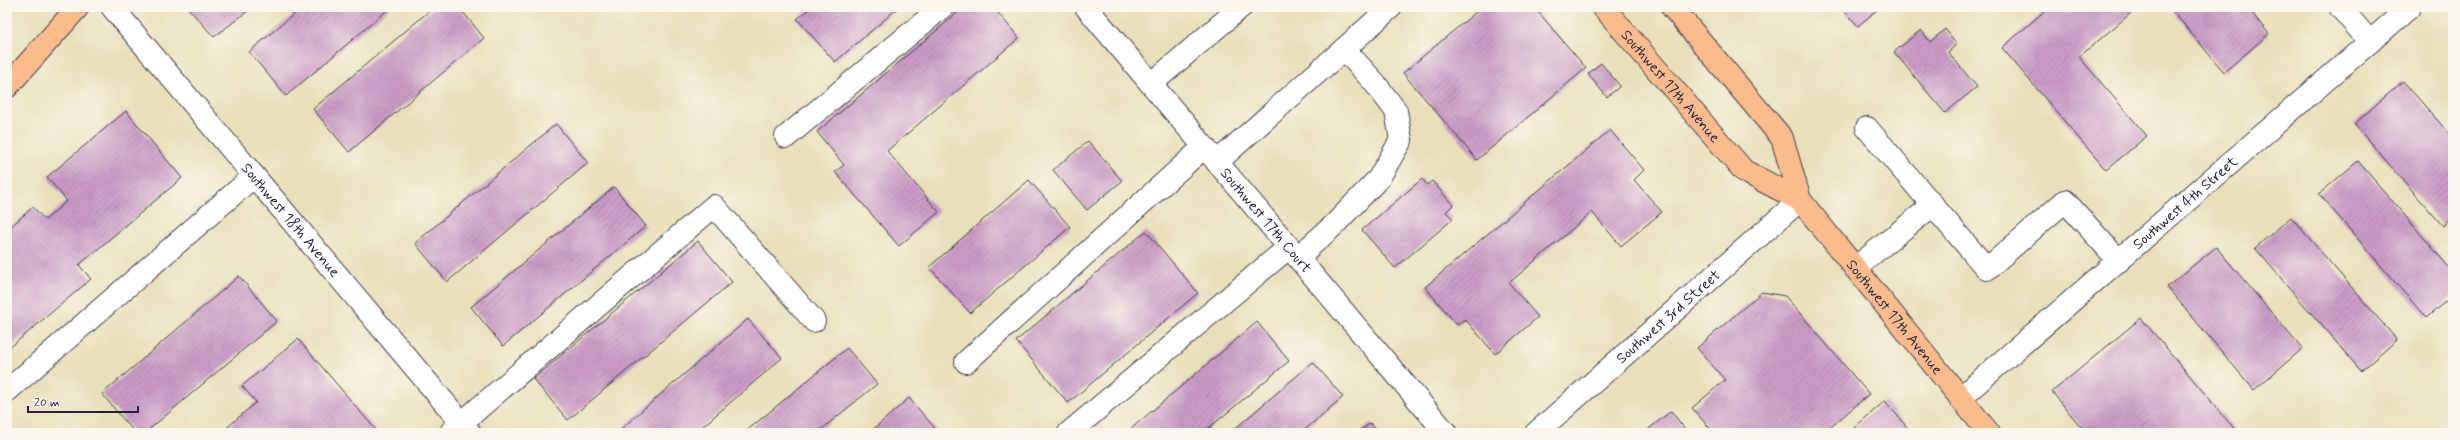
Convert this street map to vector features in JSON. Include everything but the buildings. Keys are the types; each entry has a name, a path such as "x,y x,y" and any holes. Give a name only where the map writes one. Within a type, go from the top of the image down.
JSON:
{"main road":[{"path":"7,87 78,7"},
{"name":"Southwest 17th Avenue","path":"1603,7 1744,171 1800,200"},
{"name":"Southwest 17th Avenue","path":"1672,7 1782,138 1800,200 1989,433"}],"street":[{"name":"Southwest 18th Avenue","path":"112,7 254,176 461,430"},
{"path":"786,137 942,7"},
{"name":"Southwest 17th Court","path":"1086,7 1446,433"},
{"path":"966,362 1211,155 1344,49 1391,7"},
{"path":"2340,7 2370,42"},
{"name":"Southwest 4th Street","path":"1960,398 2410,7"},
{"path":"1151,84 1240,8"},
{"path":"1068,433 1293,252 1333,226 1379,178 1401,140 1396,111 1374,82 1344,49"},
{"path":"1867,128 1987,269 2065,201 2119,261"},
{"path":"7,391 254,176"},
{"name":"Southwest 3rd Street","path":"1536,433 1800,200"},
{"path":"1855,268 1933,205"},
{"path":"461,430 714,206 814,321"}]}
